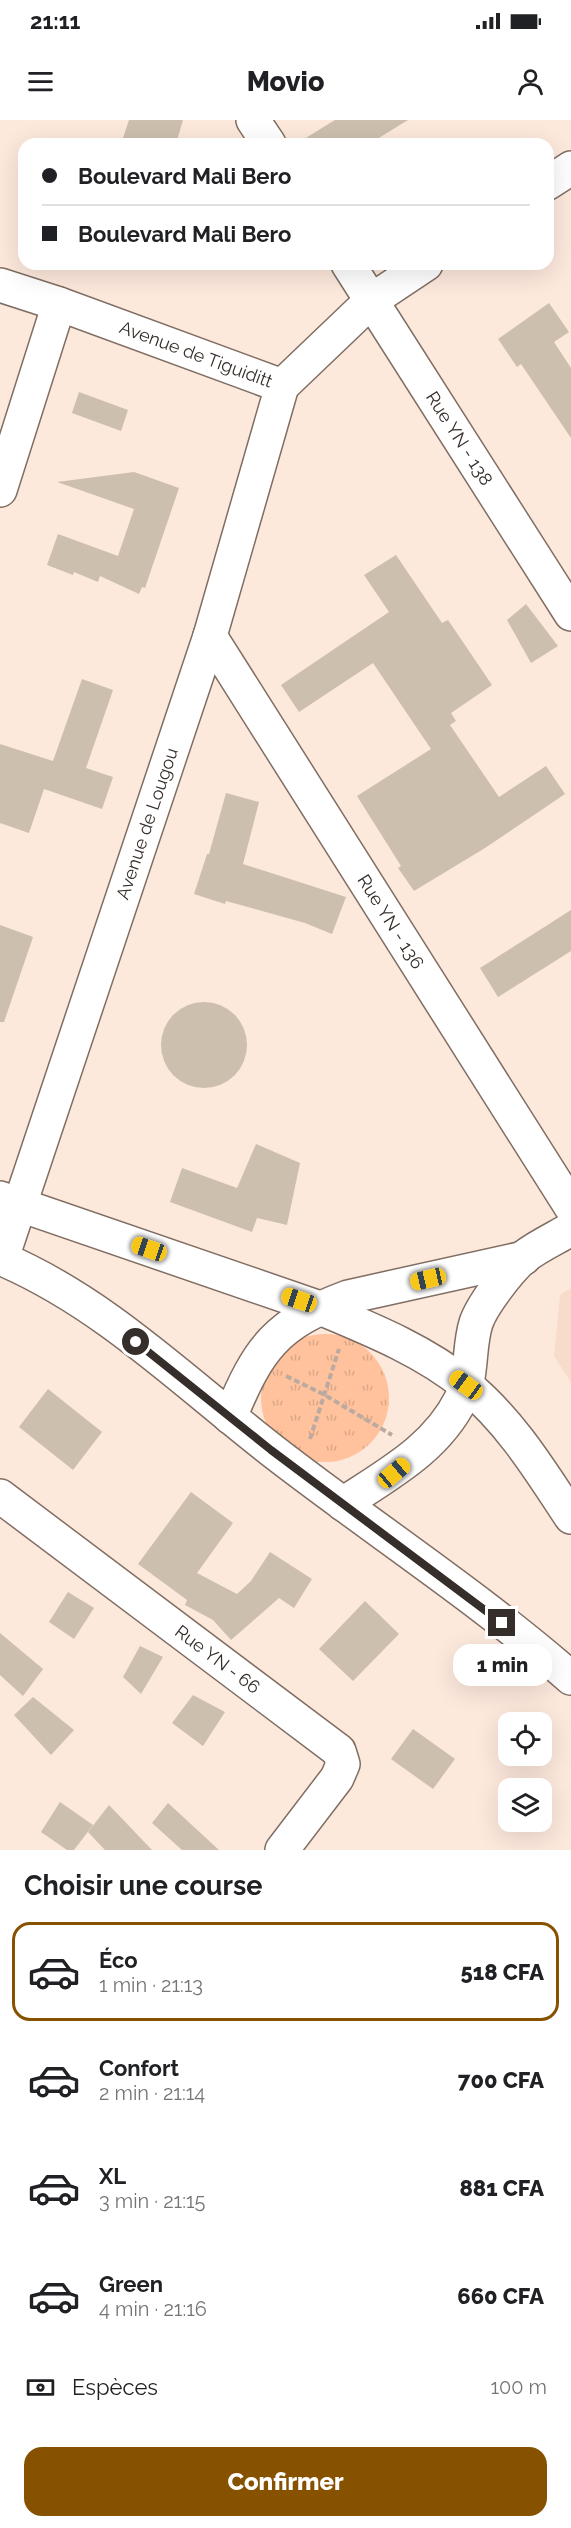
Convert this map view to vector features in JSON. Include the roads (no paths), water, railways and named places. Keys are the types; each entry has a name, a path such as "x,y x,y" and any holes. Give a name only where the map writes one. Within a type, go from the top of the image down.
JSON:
{"street":[{"path":"253,120 265,138"},
{"path":"554,179 571,168"},
{"name":"Rue YN - 138","path":"352,270 571,614"},
{"name":"Avenue de Tiguiditt","path":"0,285 59,304 282,386 372,300 417,270"},
{"path":"0,490 59,304"},
{"name":"Avenue de Lougou","path":"1,1258 10,1201 210,636 282,386"},
{"name":"Rue YN - 136","path":"210,636 571,1207"},
{"path":"10,1201 334,1314 415,1351 466,1385 514,1434 571,1517"},
{"path":"343,1503 394,1473 420,1451 454,1411 466,1385 476,1323 486,1302 524,1258 571,1229"},
{"path":"1,1258 51,1282 88,1306 164,1362 230,1417 399,1544 571,1678"},
{"path":"230,1417 255,1361 280,1332 334,1314 348,1297 524,1258"},
{"name":"Rue YN - 66","path":"0,1496 339,1751 343,1764 337,1778 282,1850"}]}
